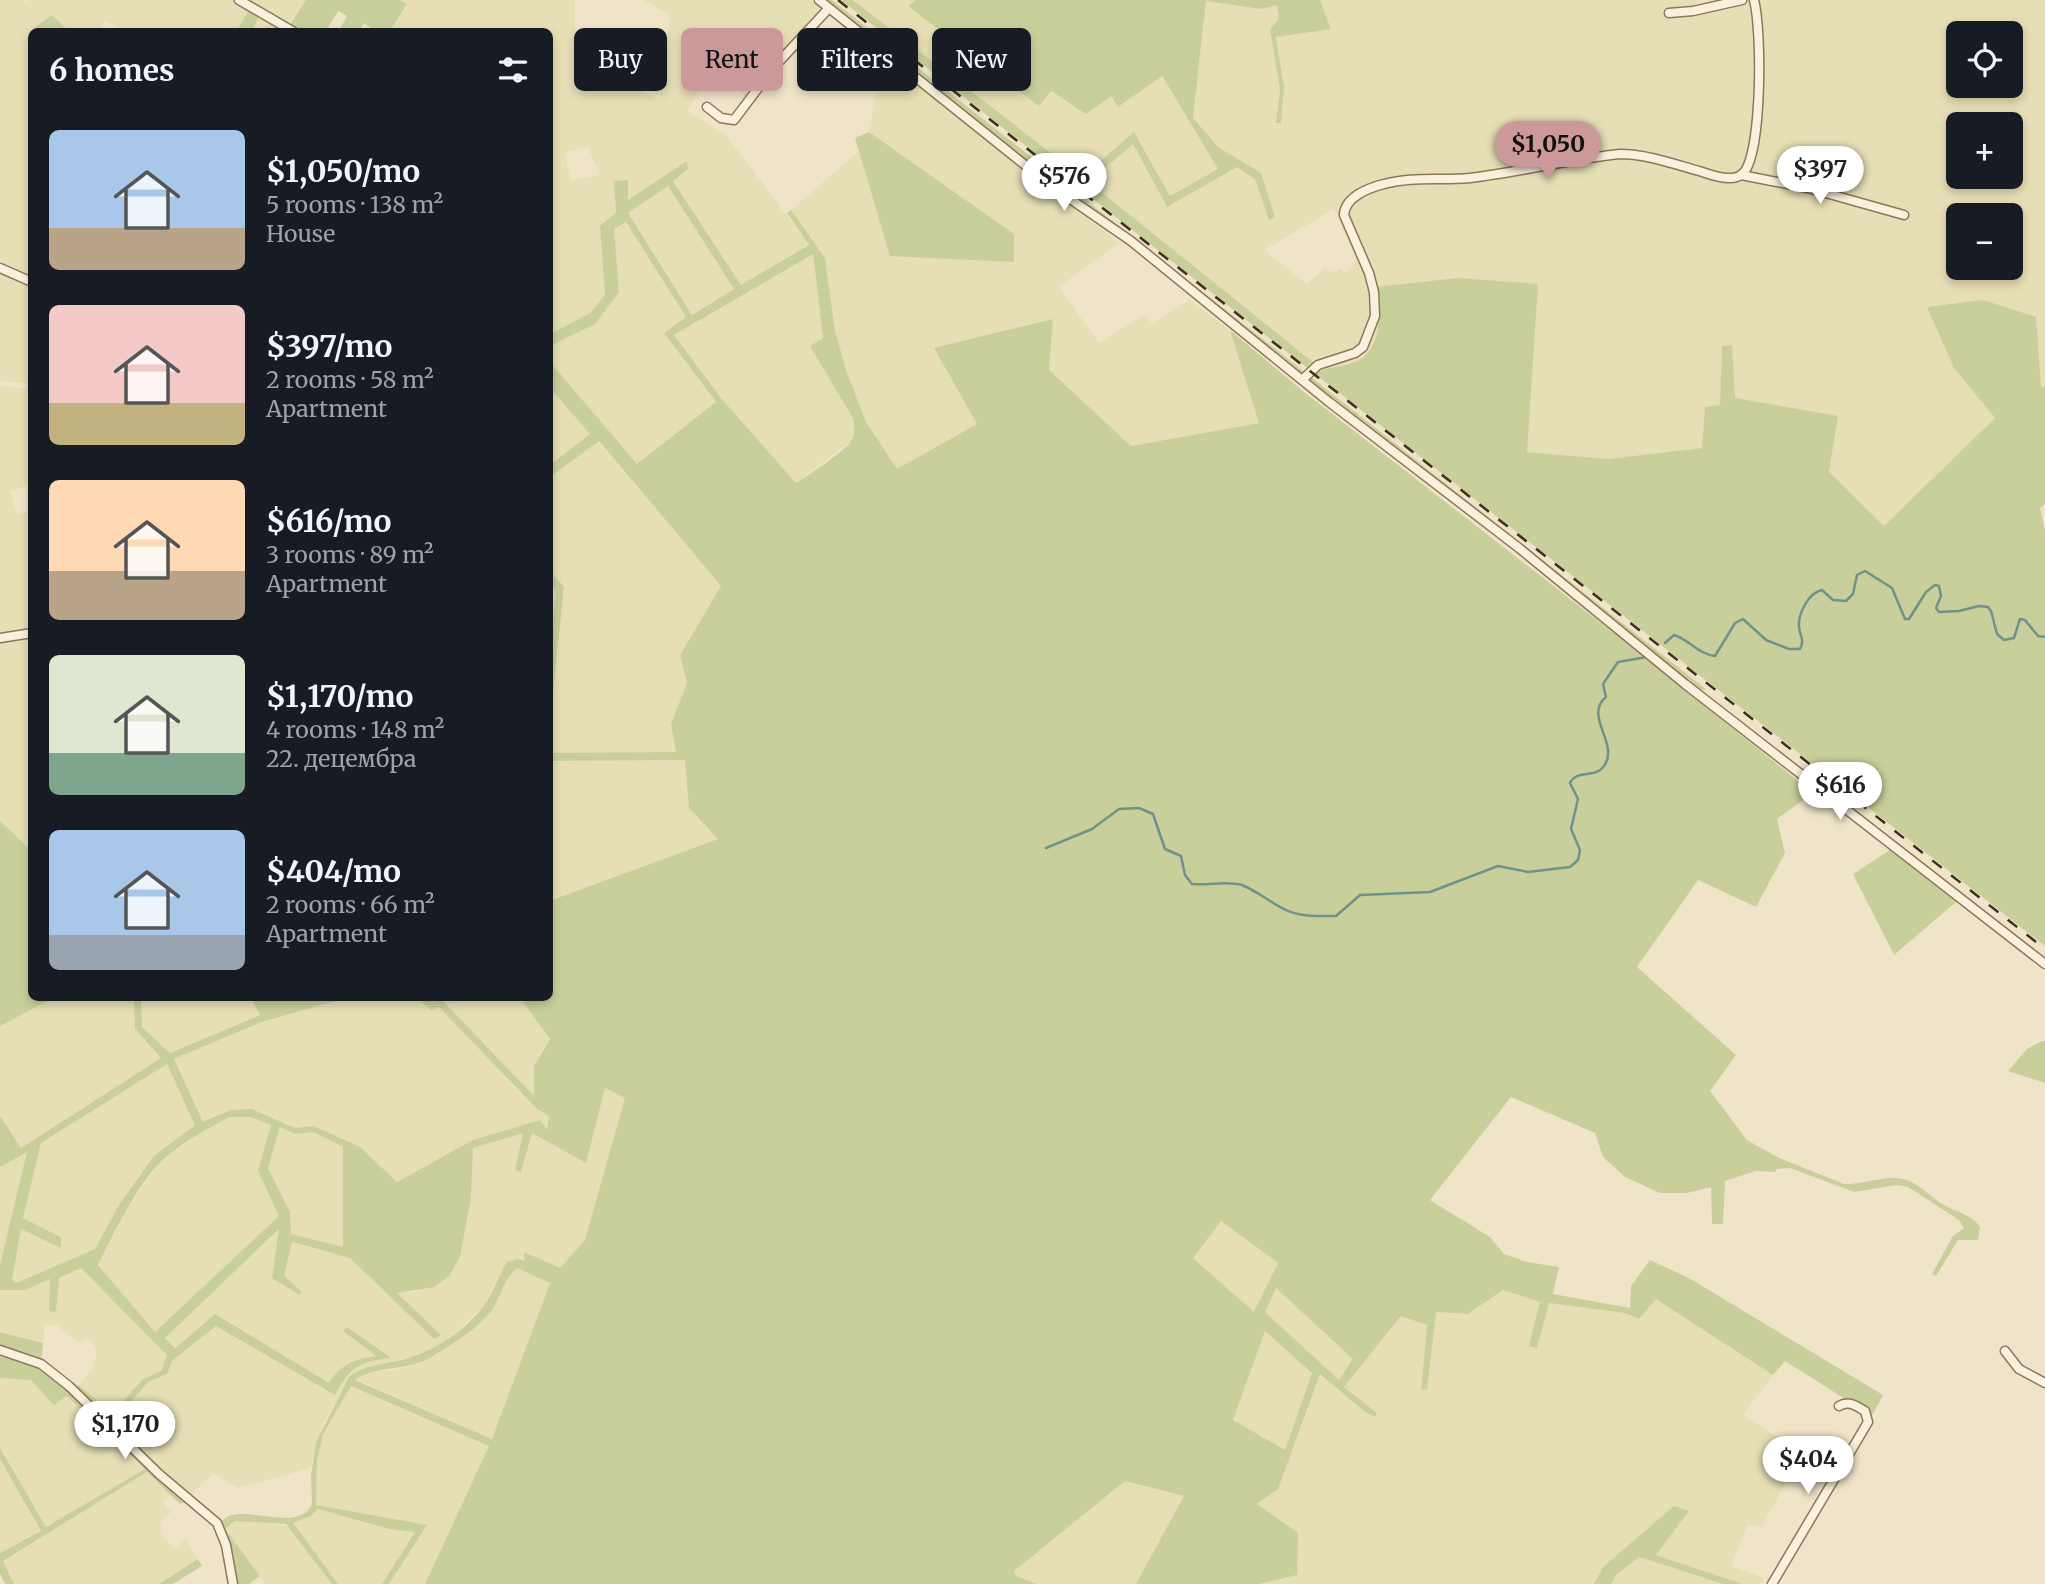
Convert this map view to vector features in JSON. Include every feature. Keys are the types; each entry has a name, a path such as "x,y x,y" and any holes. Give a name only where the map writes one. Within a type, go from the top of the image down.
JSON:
{"street":[{"path":"239,0 287,28"},
{"path":"819,0 1050,186 1131,241 1302,380 2045,964"},
{"path":"1668,13 1693,11 1742,0"},
{"path":"1741,175 1748,164 1755,135 1759,36 1754,0"},
{"path":"707,107 721,118 734,120 775,66 829,8"},
{"path":"1302,380 1318,365 1354,353 1363,347 1369,335 1375,316 1374,292 1344,215 1346,205 1350,201 1370,189 1395,181 1468,178 1620,154 1640,156 1718,176 1733,178 1741,175 1808,188 1904,215"},
{"path":"0,268 28,280"},
{"path":"0,638 28,634"},
{"path":"0,1350 41,1364 69,1386 159,1474 216,1523 226,1545 233,1584"},
{"path":"2005,1351 2019,1369 2045,1382"},
{"path":"1772,1584 1868,1422 1868,1415 1853,1404 1843,1403 1839,1406"}],"shaded area":[{"path":"0,0 24,0 27,3 29,0 233,0 250,8 238,28 121,28 104,20 100,28 65,28 52,15 35,28 28,28 28,279 0,266"},
{"path":"242,0 306,0 288,26"},
{"path":"399,0 575,0 574,91 642,91 660,100 661,91 667,91 670,15 643,0 813,0 821,6 823,11 809,28 797,28 797,42 783,58 783,28 681,28 681,91 698,91 687,111 726,135 809,245 741,285 673,180 688,169 686,162 628,201 614,182 616,213 600,227 605,295 590,313 553,332 553,28 393,28 407,5","holes":["588,147 600,175 570,180 565,152"]},
{"path":"853,0 916,0 909,6 945,28 932,28 932,61 918,50 918,28 889,28"},
{"path":"1206,0 1259,9 1277,5 1279,19 1270,29 1280,90 1277,123 1284,87 1276,37 1331,29 1320,0 1696,0 1697,14 1747,0 2045,0 2045,386 1954,368 1995,418 1884,526 1829,472 1838,416 1734,398 1732,346 1722,347 1720,405 1705,407 1703,448 1608,459 1527,452 1375,288 1380,309 1378,331 1371,348 1354,363 1325,369 1089,182 1133,144 1167,207 1237,167 1255,179 1269,219 1261,173 1218,147 1193,118","holes":["1334,209 1357,261 1344,273 1340,268 1333,273 1325,267 1307,284 1264,250"]},
{"path":"261,14 284,28 253,28"},
{"path":"1161,76 1218,169 1170,196 1134,132 1082,177 971,91 1031,91 1031,80 1066,101 1111,96 1118,107"},
{"path":"918,83 1119,243 1059,287 1099,343 1144,315 1152,323 1190,300 1230,330 1260,423 1130,446 1049,370 1053,319 935,349 977,424 897,469 866,422 847,373 835,331 825,258 791,210 859,151 890,256 1014,234 869,132 876,91 918,91"},
{"path":"739,91 755,91 748,99"},
{"path":"668,186 734,289 691,315 628,213"},
{"path":"626,222 686,317 664,333 716,402 637,465 553,366 553,345 595,324 619,292 614,229"},
{"path":"813,253 823,338 811,346 853,418 855,431 851,441 796,483 721,398 674,335"},
{"path":"0,270 28,282 28,384 0,381"},
{"path":"0,386 28,389 28,485 10,491 17,514 28,511 28,631 0,636"},
{"path":"553,391 591,434 553,463"},
{"path":"598,441 721,586 680,655 687,683 671,724 676,752 553,753 554,682 563,587 553,575 553,475"},
{"path":"553,588 556,591 553,617"},
{"path":"28,635 28,847 0,821 0,640"},
{"path":"685,760 689,808 718,839 553,900 553,761"},
{"path":"47,1001 134,1001 135,1029 161,1058 21,1148 0,1116 0,1026"},
{"path":"141,1001 253,1001 260,1015 170,1053 142,1027"},
{"path":"336,1001 420,1001 431,1010 439,1006 536,1109 549,1116 547,1131 540,1120 473,1140 397,1182 360,1147 314,1126 295,1128 252,1109 230,1110 203,1122 174,1059 262,1022"},
{"path":"443,1001 522,1001 550,1039 541,1052 534,1097"},
{"path":"167,1063 196,1125 154,1156 119,1205 95,1249 16,1284 12,1280 21,1229 61,1247 61,1236 23,1218 41,1143"},
{"path":"605,1087 625,1098 585,1240 560,1269 525,1252 525,1261 507,1262 484,1305 437,1347 413,1357 373,1365 349,1377 322,1426 311,1468 237,1488 213,1473 187,1498 112,1424 148,1382 167,1374 173,1360 216,1326 335,1395 350,1370 359,1364 390,1358 343,1332 377,1356 369,1357 334,1375 329,1383 215,1315 174,1348 164,1338 280,1229 272,1278 301,1291 284,1276 291,1242 350,1258 434,1339 440,1335 396,1293 417,1291 460,1257 471,1198 473,1148 524,1132 515,1169 521,1172 532,1133 577,1158"},
{"path":"230,1117 251,1117 272,1125 258,1171 280,1216 155,1333 98,1265 128,1207 160,1163 200,1132"},
{"path":"280,1127 295,1134 313,1132 343,1147 343,1248 291,1234 290,1212 268,1168"},
{"path":"28,1151 0,1265 0,1167"},
{"path":"1221,1221 1278,1263 1255,1313 1192,1258"},
{"path":"81,1267 167,1355 161,1371 143,1379 112,1413 79,1385 93,1368 96,1356 95,1346 86,1339 79,1343 56,1325 45,1325 43,1343 0,1332 0,1290 25,1290 51,1279 49,1310 56,1311 59,1278"},
{"path":"517,1268 550,1283 492,1439 355,1379 365,1372 396,1370 429,1360 465,1335 491,1311 510,1274"},
{"path":"1276,1288 1354,1359 1339,1380 1265,1312"},
{"path":"1503,1290 1541,1301 1530,1346 1537,1348 1549,1303 1625,1313 1639,1318 1656,1298 1773,1375 1743,1415 1780,1438 1764,1464 1788,1478 1762,1527 1747,1525 1732,1566 1764,1578 1760,1584 1743,1584 1656,1555 1689,1511 1603,1567 1594,1584 1259,1584 1297,1575 1257,1505 1278,1489 1321,1373 1365,1412 1377,1412 1344,1387 1402,1316 1427,1325 1421,1390 1426,1389 1436,1312 1469,1314"},
{"path":"1265,1331 1312,1373 1285,1451 1233,1420"},
{"path":"0,1378 31,1380 54,1404 67,1396 145,1469 46,1527 0,1448"},
{"path":"351,1385 489,1446 425,1584 389,1584 426,1526 316,1505 317,1461 323,1434"},
{"path":"0,1459 41,1531 0,1553"},
{"path":"147,1472 172,1496 162,1501 171,1512 160,1522 162,1536 175,1549 186,1538 198,1559 159,1584 14,1584 3,1561"},
{"path":"1125,1481 1185,1496 1136,1584 1037,1584 1016,1576 1014,1571"},
{"path":"318,1509 389,1529 415,1532 382,1584 338,1584 292,1523 311,1516"},
{"path":"235,1521 288,1526 332,1584 266,1584 225,1529"},
{"path":"1638,1557 1723,1584 1611,1584 1616,1575"}],"green space":[{"path":"306,0 399,0 407,4 392,28 371,28 364,23 361,28 341,28 347,16 338,11 328,28 289,26"},
{"path":"824,0 832,0 868,28 859,28"},
{"path":"841,0 853,0 889,28 876,28"},
{"path":"916,0 1320,0 1331,29 1276,37 1284,87 1281,123 1276,123 1280,90 1270,29 1279,19 1277,5 1260,9 1206,1 1193,118 1218,147 1261,173 1275,217 1269,220 1255,179 1237,167 1167,207 1133,144 1089,182 1318,366 1311,371 956,91 971,91 1082,177 1134,132 1170,196 1218,169 1162,76 1118,107 1111,96 1086,114 1051,91 1039,106 1019,91 1031,91 1031,28 937,28 908,6"},
{"path":"250,8 261,14 253,28 238,28"},
{"path":"52,15 65,28 34,28"},
{"path":"918,50 932,61 932,72 918,61"},
{"path":"918,68 932,79 932,85 918,74"},
{"path":"939,91 948,91 1307,374 1301,377"},
{"path":"869,132 1014,234 1014,262 890,256 855,138"},
{"path":"687,161 688,169 673,181 741,285 809,245 787,213 791,210 825,258 835,331 847,373 866,422 897,469 977,424 934,348 1053,319 1049,370 1131,446 1259,423 1230,330 1304,392 1628,644 1813,793 1777,819 1785,853 1756,907 1698,880 1637,967 1736,1055 1710,1091 1747,1140 1777,1157 1844,1184 1888,1178 1913,1183 1944,1205 1973,1219 1980,1227 1978,1240 1958,1240 1936,1276 1932,1274 1953,1236 1964,1228 1959,1220 1908,1187 1897,1185 1854,1192 1790,1168 1776,1169 1776,1172 1756,1171 1725,1181 1723,1224 1712,1224 1711,1187 1687,1193 1660,1193 1625,1177 1603,1157 1595,1133 1511,1097 1430,1200 1490,1237 1504,1254 1527,1262 1559,1267 1553,1294 1630,1308 1631,1286 1650,1260 1689,1278 1883,1395 1872,1416 1785,1361 1773,1375 1656,1299 1639,1319 1625,1313 1549,1303 1537,1348 1529,1346 1540,1302 1503,1290 1468,1314 1436,1312 1427,1389 1421,1390 1427,1325 1401,1316 1344,1387 1377,1413 1375,1417 1365,1412 1320,1374 1278,1489 1257,1504 1298,1533 1297,1575 1259,1584 1136,1584 1184,1496 1125,1481 1014,1571 1016,1576 1037,1584 425,1584 489,1446 351,1386 323,1434 317,1461 316,1505 427,1525 389,1584 382,1584 415,1532 389,1529 318,1509 311,1516 293,1523 338,1584 332,1584 286,1524 235,1521 225,1529 260,1576 249,1584 235,1584 220,1524 228,1517 239,1514 281,1518 305,1513 312,1504 311,1476 316,1442 349,1377 369,1367 417,1355 449,1338 468,1323 484,1305 507,1262 517,1259 525,1261 524,1252 560,1268 585,1240 625,1098 605,1088 586,1163 532,1133 521,1172 515,1170 523,1133 473,1148 471,1198 460,1257 449,1276 434,1287 397,1293 441,1335 434,1339 350,1258 292,1242 284,1276 301,1291 300,1295 272,1278 279,1229 165,1338 175,1348 215,1314 329,1383 338,1371 349,1364 376,1356 343,1331 347,1327 391,1358 356,1368 345,1378 335,1395 216,1326 173,1360 167,1374 148,1382 112,1424 75,1389 79,1385 112,1413 143,1379 161,1371 167,1355 81,1268 59,1278 56,1312 49,1311 50,1279 25,1290 0,1290 0,1265 27,1152 0,1167 0,1116 21,1148 161,1058 135,1029 134,1001 141,1001 142,1027 170,1053 260,1015 253,1001 336,1001 262,1022 174,1059 203,1122 230,1110 252,1109 295,1128 314,1126 360,1147 397,1182 473,1140 540,1120 547,1130 549,1116 537,1109 439,1007 431,1010 420,1001 443,1001 534,1096 534,1066 550,1039 522,1001 553,1001 553,900 718,839 689,808 685,760 553,761 553,753 676,752 671,724 687,683 680,655 721,586 599,441 553,475 553,463 590,434 553,391 553,366 637,464 716,402 664,333 686,317 626,222 614,229 619,292 595,324 553,345 553,332 590,313 605,295 600,226 616,213 614,181 628,180 628,200","holes":["668,186 734,289 692,315 628,213","813,254 823,338 810,346 853,418 854,433 851,441 834,457 796,483 721,398 674,335","167,1064 195,1125 154,1156 119,1205 95,1249 16,1283 12,1280 21,1229 61,1248 61,1237 23,1218 41,1143","230,1117 251,1117 271,1125 258,1171 279,1216 155,1332 98,1265 126,1210 152,1172 194,1137","280,1127 295,1134 313,1132 343,1147 343,1247 291,1234 290,1212 268,1168","1221,1221 1278,1263 1254,1312 1193,1258","517,1268 550,1283 492,1439 355,1380 371,1372 413,1365 448,1347 486,1317","1276,1288 1353,1359 1339,1380 1265,1312","1265,1331 1312,1373 1285,1450 1233,1420"]},
{"path":"1458,278 1538,284 1527,452 1608,459 1702,448 1705,407 1720,405 1722,346 1732,345 1735,398 1838,416 1829,472 1884,526 1995,418 1954,368 1927,307 1983,300 2036,317 2041,387 2045,386 2045,504 2040,508 2045,531 2045,946 1315,374 1352,363 1370,350 1379,320 1375,287"},
{"path":"1311,377 1707,690 1695,689 1308,382"},
{"path":"553,574 564,587 553,700 553,617 556,591 553,588"},
{"path":"0,821 28,847 28,1001 47,1001 0,1026"},
{"path":"1890,850 1956,902 1894,955 1853,874"},
{"path":"2045,1041 2045,1083 2008,1071 2027,1049"},
{"path":"0,1332 43,1343 38,1369 50,1374 65,1387 184,1502 180,1504 147,1472 3,1561 14,1584 5,1584 0,1574 0,1553 41,1531 0,1459 0,1448 46,1527 145,1469 67,1396 54,1405 31,1380 0,1378"},
{"path":"1674,1506 1689,1511 1656,1555 1743,1584 1723,1584 1639,1557 1616,1575 1611,1584 1594,1584 1603,1567"},
{"path":"198,1559 202,1566 173,1584 159,1584"}],"waterway":[{"path":"1665,643 1674,635 1704,653 1715,656 1735,623 1743,619 1766,640 1789,649 1800,649 1802,640 1799,622 1802,610 1812,595 1822,590 1833,600 1846,601 1853,594 1857,575 1865,571 1892,588 1905,619 1909,619 1926,592 1935,585 1939,586 1941,596 1936,608 1939,612 1988,607 1997,634 2004,640 2014,638 2020,619 2025,620 2038,636 2045,637"},
{"path":"1046,848 1092,829 1119,809 1139,808 1153,814 1165,849 1181,856 1185,875 1192,884 1242,885 1286,910 1317,916 1336,916 1360,895 1430,892 1498,866 1528,872 1570,867 1578,860 1580,850 1571,829 1578,799 1570,783 1577,776 1600,770 1608,757 1598,713 1606,697 1603,684 1618,662 1647,657"}],"railway":[{"path":"838,0 2045,949"}]}
